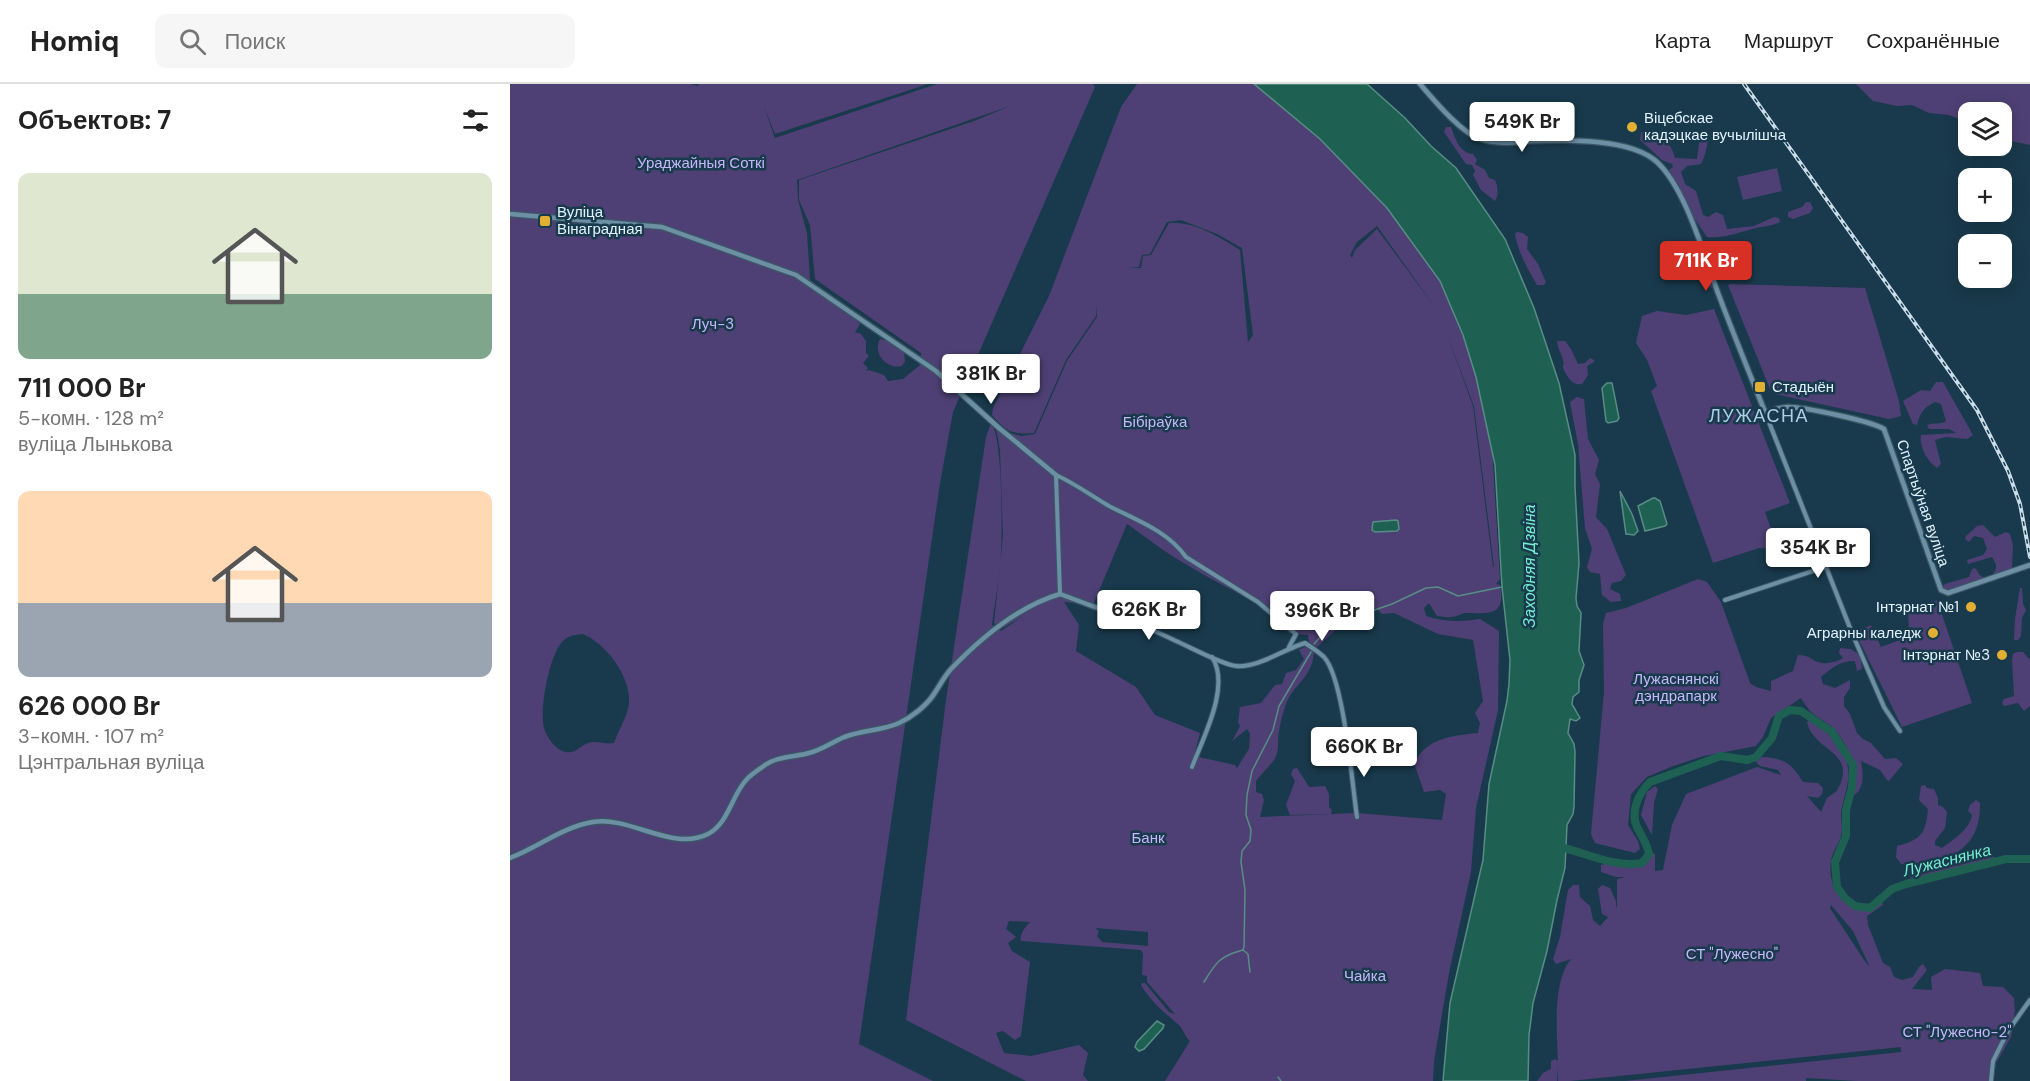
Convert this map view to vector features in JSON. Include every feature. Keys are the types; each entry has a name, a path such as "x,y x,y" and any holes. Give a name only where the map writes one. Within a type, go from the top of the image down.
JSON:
{"street":[{"path":"1422,84 1450,116 1478,139 1492,142 1566,141 1639,150 1667,172 1692,223 1825,567 1884,707 1900,731"},
{"path":"510,214 662,227 796,275 936,370 999,428 1056,475 1075,483 1111,507 1142,521 1180,549 1186,557 1258,602 1325,658 1333,678 1349,750 1357,817"},
{"name":"Спартыўная вуліца","path":"1765,412 1793,408 1863,421 1884,429 1941,590 1948,593 2030,565"},
{"path":"1056,475 1060,594"},
{"path":"1725,600 1825,567"},
{"path":"510,858 571,827 595,822 627,824 684,839 698,839 712,832 723,820 747,779 769,762 809,753 843,738 898,724 933,697 951,668 999,626 1036,603 1060,594 1237,667 1274,656 1289,647 1305,643"},
{"path":"1289,647 1296,634"},
{"path":"1192,767 1217,697 1217,665 1211,656"},
{"path":"1991,1081 1993,1061 2008,1031 2030,1000"}],"green space":[{"path":"510,84 690,84 698,86 699,84 928,84 775,134 764,107 775,138 937,84 1093,84 1095,87 953,412 940,483 859,1044 933,1081 510,1081","holes":["1010,106 974,121 799,180 799,200 810,225 815,279 921,353 920,365 903,379 888,381 884,375 866,371 868,368 863,363 869,356 866,353 866,341 861,334 855,332 860,324 810,280 807,233 798,200 797,180","583,634 601,646 617,665 627,687 628,709 614,743 589,743 574,751 565,752 555,746 545,732 544,697 549,671 557,649 567,638"]},
{"path":"1137,84 1254,84 1320,139 1387,208 1440,281 1463,335 1481,396 1492,448 1500,579 1496,584 1500,585 1501,595 1498,608 1488,613 1465,613 1449,617 1437,616 1429,603 1424,608 1426,616 1452,621 1480,619 1499,631 1498,710 1476,808 1471,872 1449,973 1434,1061 1433,1081 1165,1081 1190,1041 1179,1025 1163,1012 1141,985 1145,983 1169,1012 1175,1014 1147,982 1147,976 1142,975 1143,954 1141,950 1021,941 1022,933 1030,922 1009,921 1006,929 1016,937 1008,943 1012,951 1030,962 1021,1036 1015,1040 1003,1031 996,1033 1004,1053 1031,1056 1079,1045 1088,1053 1083,1075 1088,1081 1026,1081 906,1020 946,700 986,437 991,423 998,446 1001,560 1003,536 1000,450 996,429 1021,436 1035,434 1067,361 1097,317 1096,305 1096,316 1066,360 1034,433 1010,431 992,415 993,408 1049,296 1121,107","holes":["1181,220 1217,234 1242,248 1253,335 1248,342 1240,250 1215,235 1197,227 1169,223 1151,255 1143,256 1141,268 1129,268 1139,267 1142,255 1150,254 1167,222","1377,226 1437,310 1377,229 1355,250 1352,258 1350,255 1357,242","1445,329 1474,406 1493,567 1473,406","1127,524 1181,561 1255,603 1289,633 1308,635 1309,642 1317,647 1338,628 1354,621 1359,623 1370,619 1371,610 1376,608 1382,614 1394,613 1438,634 1473,640 1483,701 1475,713 1480,723 1478,733 1442,739 1426,748 1414,763 1424,792 1440,790 1446,794 1442,820 1356,813 1260,817 1264,800 1262,794 1256,792 1256,781 1276,757 1280,725 1286,704 1310,669 1314,652 1307,646 1299,650 1304,659 1296,670 1286,673 1282,684 1275,685 1261,703 1240,707 1238,722 1240,726 1232,741 1247,729 1250,734 1249,749 1237,768 1235,765 1194,756 1200,733 1155,715 1136,687 1076,651 1079,625 1064,602 1093,605","999,578 994,623 1001,629 1023,616 1001,631 992,625","1095,928 1148,932 1148,946 1102,942 1097,936 1099,931"]},
{"path":"1856,84 2030,84 2030,145 2012,141 2012,102 1958,102 1958,119 1949,115 1929,113 1912,105 1897,106 1873,101"},
{"path":"1536,103 1561,107 1559,119 1552,118 1550,125 1537,123"},
{"path":"1446,127 1451,127 1461,148 1473,154 1477,160 1475,164 1485,170 1489,178 1495,180 1498,190 1495,201 1481,190 1473,175 1475,171 1472,165 1466,164 1444,132"},
{"path":"1641,132 1663,139 1671,147 1675,158 1697,159 1699,143 1704,136 1708,137 1701,164 1687,166 1681,172 1685,184 1696,191 1703,215 1708,217 1716,212 1723,215 1727,229 1754,226 1774,217 1779,218 1780,222 1725,236 1707,237 1690,212 1669,170 1673,167 1672,164 1662,160 1640,140"},
{"path":"1777,168 1782,191 1743,200 1737,177"},
{"path":"1806,202 1810,202 1813,208 1810,213 1793,219 1788,217 1788,212 1802,207"},
{"path":"1517,232 1528,237 1527,249 1538,264 1546,282 1544,285 1537,285 1527,267 1516,241"},
{"path":"1697,259 1703,260 1714,288 1705,285 1700,279 1695,262"},
{"path":"1728,285 1865,288 1899,401 1901,416 1889,419 1775,394 1770,389"},
{"path":"1714,309 1790,503 1765,512 1778,549 1759,548 1713,563 1651,391 1657,386 1647,360 1636,343 1642,316 1657,311 1686,315"},
{"path":"880,339 888,341 904,352 905,361 902,366 896,367 882,359 878,350"},
{"path":"1557,341 1565,341 1578,364 1585,363 1590,358 1594,360 1587,366 1588,375 1582,384 1573,383 1563,368 1564,364"},
{"path":"1936,382 1943,382 1973,435 1967,439 1946,437 1935,440 1941,464 1937,468 1925,454 1921,444 1921,435 1956,433 1949,429 1929,429 1927,425 1946,421 1941,404 1935,402 1925,408 1917,425 1913,424 1903,401 1921,390 1930,391"},
{"path":"1577,397 1584,399 1588,439 1599,460 1595,474 1600,484 1596,517 1607,529 1626,575 1621,581 1612,583 1610,589 1620,594 1621,601 1611,602 1602,595 1600,574 1590,572 1587,567 1592,549 1585,528 1578,444 1570,402"},
{"path":"1983,525 1995,537 2006,532 2010,534 2013,545 2012,568 2007,572 1949,591 1945,590 1943,586 1945,584 1969,577 1972,569 1975,568 1983,577 1995,571 1996,565 1992,557 1968,564 1967,560 1983,555 1987,549 1983,538 1974,536 1969,542 1965,539 1977,526"},
{"name":"Лужаснянскі дэндрапарк","path":"1698,579 1707,582 1721,602 1750,683 1756,687 1771,691 1771,681 1793,671 1798,655 1824,663 1843,658 1839,653 1840,648 1851,649 1860,655 1862,669 1857,671 1855,661 1841,663 1821,677 1823,684 1835,688 1850,680 1850,688 1844,697 1844,706 1850,714 1857,733 1871,743 1885,759 1896,758 1903,764 1889,781 1880,770 1861,761 1862,783 1855,795 1853,793 1853,766 1844,742 1832,727 1812,713 1801,698 1771,718 1763,737 1756,746 1704,756 1647,777 1631,794 1628,825 1640,849 1635,853 1595,843 1591,834 1604,692 1603,624 1606,613 1626,608"},
{"path":"2020,588 2022,588 2023,604 2026,610 2022,618 2021,636 2018,640 2014,640 2015,619"},
{"path":"1937,600 1972,703 1902,727 1855,632 1871,625 1881,647 1905,638 1909,627 1908,612"},
{"path":"2023,652 2030,660 2030,706 2024,711 2018,703 2004,706 2002,703 2004,699 2014,696 2012,660 2013,654"},
{"name":"СТ \"Лужесно\"","path":"1809,720 1828,734 1839,746 1846,760 1848,780 1841,813 1842,833 1831,861 1832,880 1836,892 1849,905 1866,909 1882,902 1883,905 1867,916 1868,925 1883,963 1890,967 1894,977 1902,980 1913,977 1923,964 1927,970 1912,989 1932,990 1931,977 1945,969 1980,973 1983,986 2003,987 2014,998 2015,1011 2011,1037 1996,1063 1993,1081 1857,1081 1806,1078 1806,1081 1625,1081 1901,1052 1901,1047 1570,1081 1558,1081 1557,1067 1557,1081 1537,1081 1543,1073 1551,1069 1551,1061 1555,1059 1558,1061 1558,994 1565,969 1571,959 1556,964 1553,959 1560,937 1568,890 1573,885 1579,885 1580,897 1590,906 1593,920 1600,926 1608,917 1602,914 1598,889 1602,885 1610,888 1616,901 1616,908 1617,879 1625,877 1616,877 1601,872 1601,865 1614,864 1632,868 1644,862 1651,853 1655,854 1655,871 1663,870 1672,825 1686,794 1757,767 1781,775 1778,770 1760,766 1756,762 1762,757 1786,763 1795,770 1803,782 1818,783 1823,788 1822,794 1818,798 1807,796 1821,812 1827,798 1837,791 1843,767 1839,759 1811,732 1807,722","holes":["1831,905 1853,931 1870,967 1830,908"]},
{"path":"1297,768 1309,787 1325,786 1329,794 1331,814 1290,815 1286,805 1295,781 1291,774 1293,769"},
{"path":"1925,785 1927,788 1934,789 1938,805 1947,812 1945,828 1935,841 1935,845 1942,848 1965,829 1971,820 1972,815 1968,811 1970,805 1976,800 1980,803 1979,820 1974,834 1957,852 1932,861 1901,864 1896,857 1897,846 1917,838 1926,824 1928,809 1919,800 1921,786"},
{"path":"1655,786 1658,789 1654,803 1652,835 1641,815 1647,792"},
{"path":"1993,855 1994,858 1956,870 1910,878 1912,872 1928,866 1958,863 1974,856"}],"water":[{"name":"Заходняя Дзвіна","path":"1254,84 1367,84 1405,118 1456,168 1505,239 1534,308 1559,383 1575,455 1579,563 1576,598 1581,613 1579,651 1584,665 1579,680 1579,692 1573,697 1572,704 1580,718 1576,721 1570,719 1568,733 1574,744 1575,752 1574,807 1567,825 1565,868 1533,1003 1529,1035 1528,1081 1443,1081 1450,1003 1483,860 1489,784 1509,684 1510,660 1502,587 1495,465 1476,377 1463,335 1440,281 1387,208 1320,139"},
{"path":"1607,383 1612,383 1619,418 1617,421 1608,423 1602,388"},
{"path":"1620,491 1638,531 1634,535 1626,534"},
{"path":"1653,498 1660,501 1667,524 1645,531 1638,506"},
{"path":"1396,520 1399,529 1397,531 1375,532 1372,530 1373,522"},
{"path":"1157,1021 1164,1025 1163,1028 1144,1049 1139,1051 1135,1047 1137,1042"}],"waterway":[{"path":"1314,644 1331,625 1392,604 1426,588 1438,587 1458,596 1502,587"},
{"path":"1204,982 1219,961 1243,950 1244,947 1245,890 1241,862 1242,851 1250,841 1251,830 1246,815 1252,771 1273,730 1279,706 1311,652"},
{"name":"Лужаснянка","path":"1560,847 1611,862 1642,863 1649,854 1635,821 1635,809 1642,791 1650,782 1721,756 1747,760 1756,757 1772,738 1779,716 1790,710 1801,711 1832,732 1853,765 1852,787 1846,810 1846,836 1835,862 1837,887 1855,906 1870,908 1892,889 1906,884 2006,859 2030,859"},
{"path":"1243,950 1248,954 1250,972"},
{"path":"1278,1077 1281,1081"}],"railway":[{"path":"1744,84 1977,410 2008,471 2020,504 2030,557"}],"place":[{"name":"Віцебскае кадэцкае вучылішча","path":"1632,127"},
{"name":"Вуліца Вінаградная","path":"545,221"},
{"name":"Стадыён","path":"1760,387"},
{"name":"Інтэрнат №1","path":"1971,607"},
{"name":"Аграрны каледж","path":"1933,633"},
{"name":"Інтэрнат №3","path":"2002,655"}],"district":[{"name":"ЛУЖАСНА","path":"1759,416"}],"park label":[{"name":"Ураджайныя Соткі","path":"701,163"},
{"name":"Луч-3","path":"713,324"},
{"name":"Бібіраўка","path":"1155,422"},
{"name":"Банк","path":"1148,838"},
{"name":"Чайка","path":"1365,976"},
{"name":"СТ \"Лужесно-2\"","path":"1957,1032"}]}
